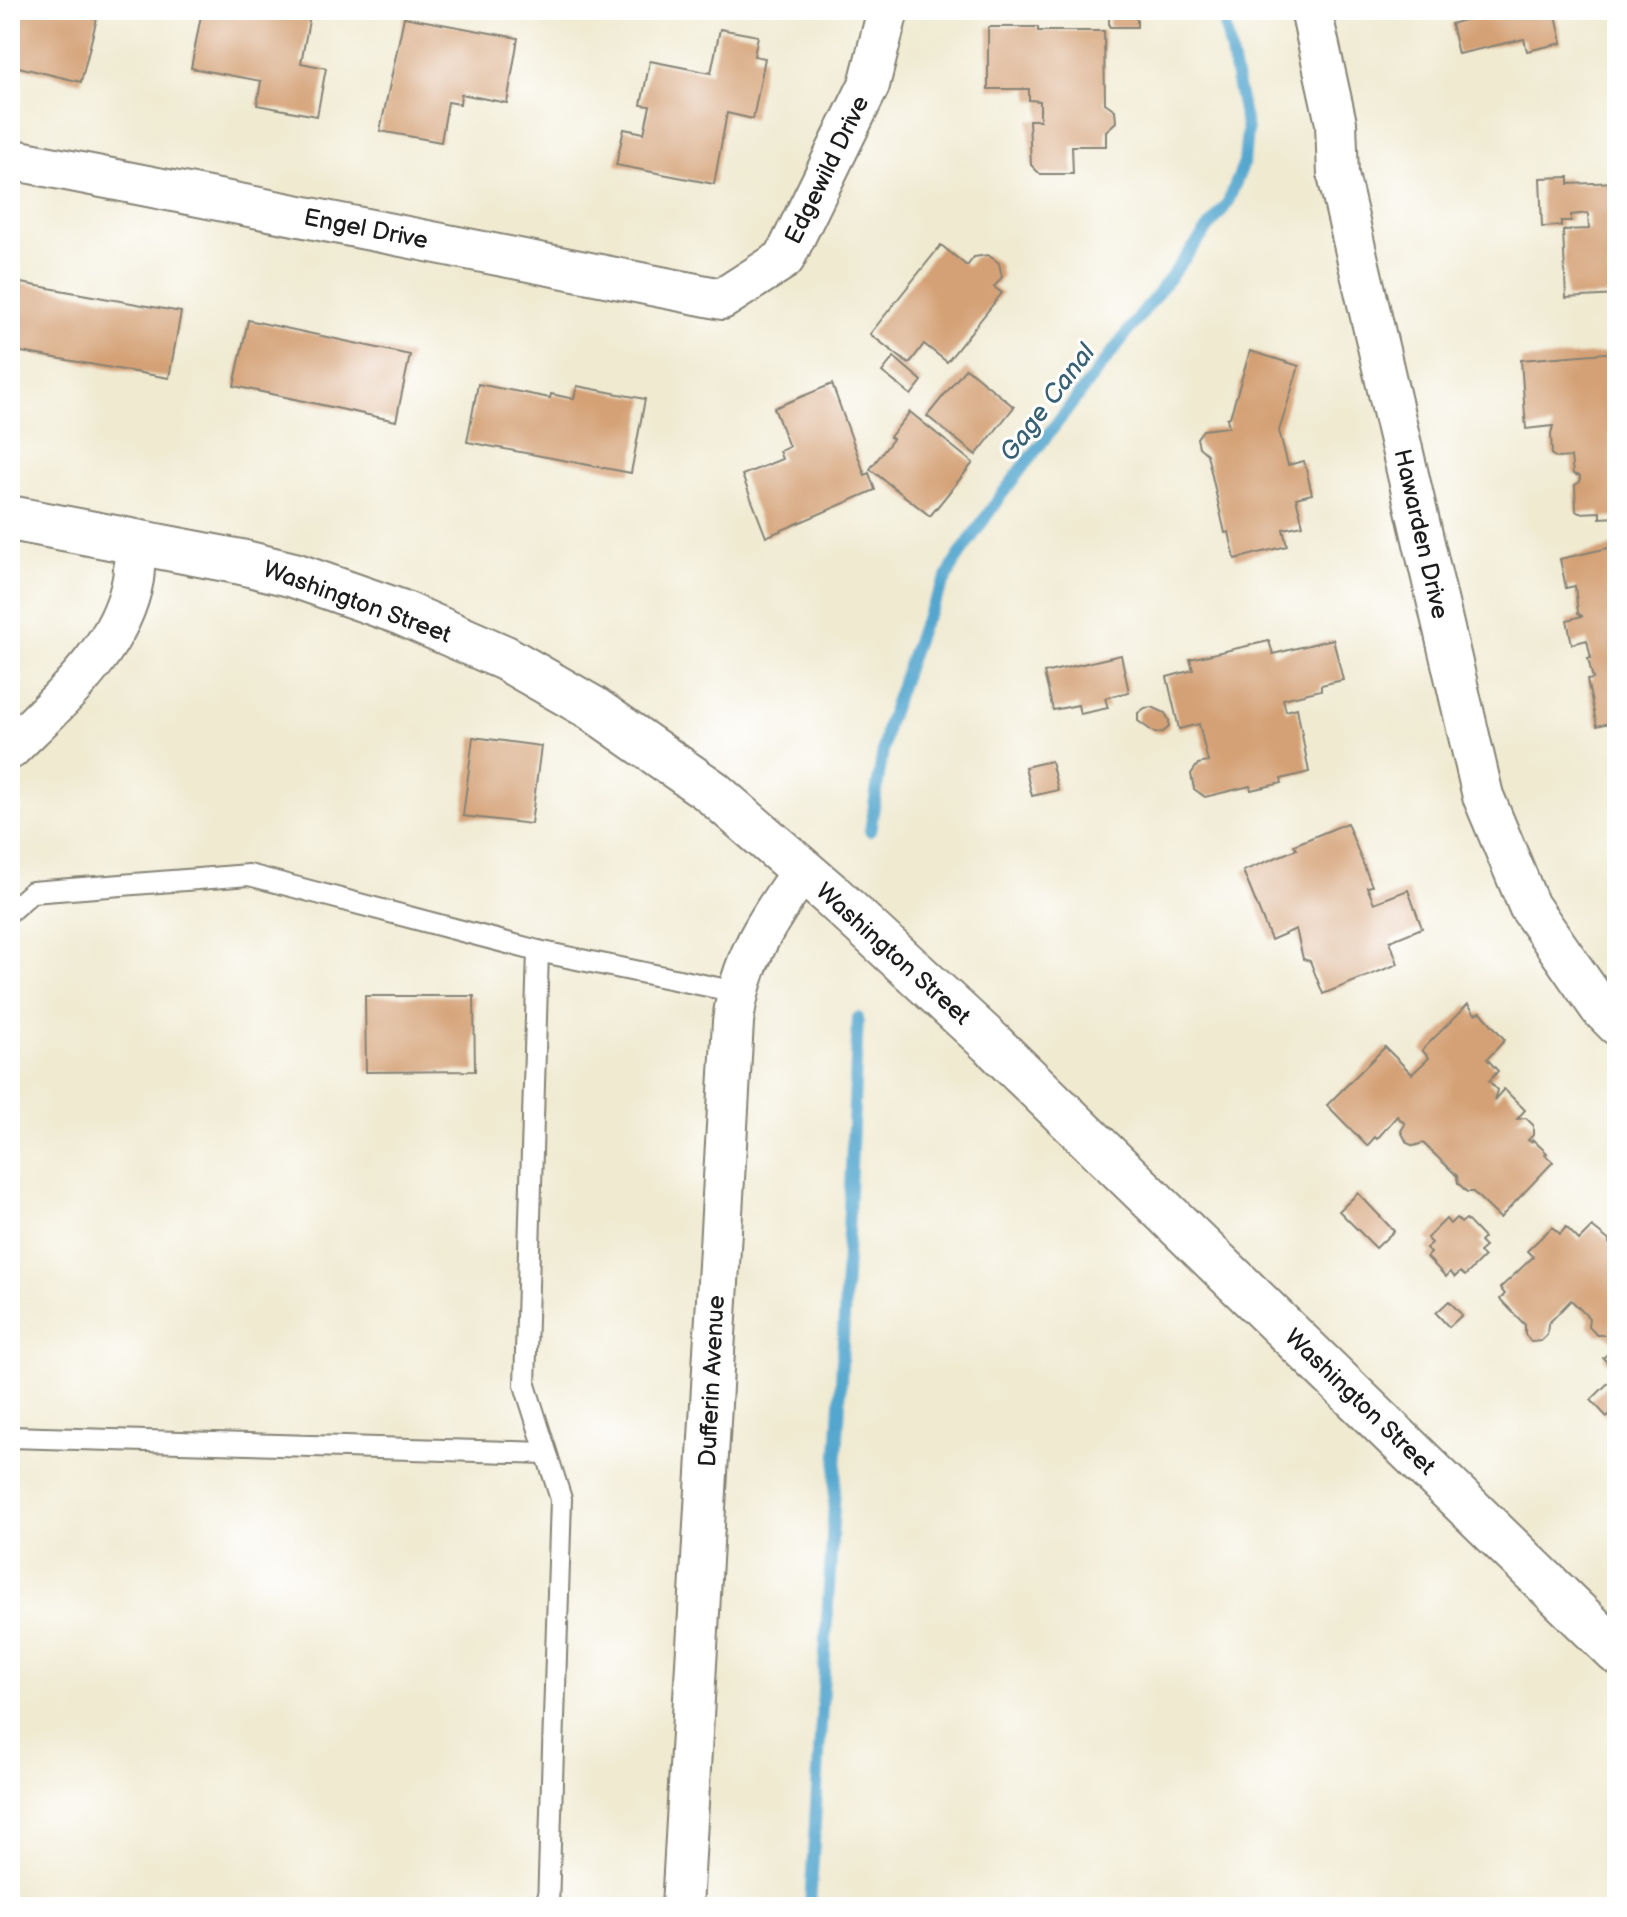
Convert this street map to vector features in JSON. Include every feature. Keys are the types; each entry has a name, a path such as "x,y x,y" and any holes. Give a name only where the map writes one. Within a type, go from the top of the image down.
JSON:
{"main road":[{"name":"Washington Street","path":"10,518 241,562 294,575 400,612 505,658 592,708 711,791 831,895 991,1043 1617,1652"}],"street":[{"name":"Edgewild Drive","path":"722,299 784,259 869,85 888,10"},
{"name":"Hawarden Drive","path":"1311,10 1336,123 1338,175 1483,796 1529,906 1600,1008 1617,1025"},
{"name":"Engel Drive","path":"10,159 722,299"},
{"path":"10,749 86,673 124,613 133,578 134,542"},
{"name":"Dufferin Avenue","path":"682,1907 737,992 745,966 764,927 802,871"}],"lane":[{"path":"10,911 32,892 249,875 538,951 737,992"},
{"path":"538,951 525,1385 561,1499 548,1907"},
{"path":"10,1437 546,1453"}],"building":[{"path":"10,10 99,10 81,82 10,65"},
{"path":"202,10 311,10 301,63 326,68 317,116 257,105 261,81 191,68"},
{"path":"1109,10 1137,10 1137,27 1109,27"},
{"path":"1462,10 1555,10 1562,43 1527,51 1524,39 1458,54 1451,24 1464,20"},
{"path":"404,17 518,38 507,103 461,94 460,104 448,102 441,142 380,131"},
{"path":"988,27 1104,31 1105,103 1115,110 1116,122 1106,131 1106,146 1072,146 1073,174 1040,174 1031,165 1029,120 1040,120 1040,101 1029,100 1029,89 988,89"},
{"path":"720,29 758,36 754,56 765,58 753,119 727,113 714,184 616,165 624,129 644,133 650,106 641,105 650,61 711,73"},
{"path":"1569,177 1569,184 1617,182 1617,295 1566,298 1563,230 1589,229 1588,213 1571,215 1571,221 1561,221 1561,226 1542,227 1540,178"},
{"path":"941,245 967,266 974,257 988,255 999,263 1002,277 994,287 1002,293 947,362 924,344 909,364 870,334"},
{"path":"21,283 181,312 169,378 10,350"},
{"path":"248,320 410,355 396,421 234,386"},
{"path":"1250,351 1299,366 1279,431 1288,465 1304,461 1312,494 1296,498 1303,525 1283,529 1287,546 1235,559 1229,532 1225,533 1207,454 1199,447 1197,438 1203,430 1229,427 1227,418 1230,417"},
{"path":"1617,352 1617,517 1600,518 1600,512 1576,511 1575,485 1580,482 1580,476 1573,474 1571,457 1557,458 1552,455 1553,426 1526,429 1521,360"},
{"path":"894,357 922,381 911,395 882,372"},
{"path":"966,368 1014,407 976,455 927,416"},
{"path":"478,384 550,398 551,394 574,399 577,386 645,399 631,473 467,442"},
{"path":"832,384 865,475 869,473 875,490 766,537 742,475 782,459 779,451 789,447 774,408"},
{"path":"910,412 973,463 930,516 870,469"},
{"path":"1617,546 1617,721 1597,726 1587,680 1593,679 1587,640 1572,644 1567,620 1582,616 1578,613 1575,586 1566,588 1560,559"},
{"path":"1333,639 1343,680 1321,685 1321,690 1283,699 1286,711 1297,708 1309,772 1281,779 1282,783 1251,790 1250,786 1205,797 1194,789 1191,774 1198,764 1208,762 1199,724 1179,729 1167,677 1193,670 1190,659 1269,641 1273,654"},
{"path":"1121,655 1129,692 1105,698 1108,708 1080,714 1078,705 1053,710 1044,673"},
{"path":"1152,707 1165,713 1169,720 1169,727 1163,732 1155,733 1138,721 1138,713"},
{"path":"473,737 541,746 531,824 463,816"},
{"path":"1051,761 1058,790 1032,796 1025,767"},
{"path":"1347,823 1372,886 1367,887 1374,903 1408,890 1422,928 1390,941 1398,964 1323,994 1310,961 1303,959 1296,929 1271,940 1243,871 1297,849 1294,845"},
{"path":"365,996 474,996 475,1071 366,1072"},
{"path":"1468,1004 1475,1014 1481,1012 1505,1040 1487,1059 1498,1071 1489,1081 1497,1090 1494,1100 1504,1089 1525,1110 1517,1119 1526,1118 1533,1125 1533,1135 1528,1140 1533,1140 1553,1162 1500,1218 1473,1192 1467,1192 1458,1183 1457,1176 1423,1143 1414,1146 1407,1143 1401,1131 1405,1124 1397,1116 1367,1146 1327,1105 1385,1047 1412,1074 1429,1058 1422,1050"},
{"path":"1358,1193 1394,1231 1376,1248 1339,1211"},
{"path":"1456,1218 1461,1223 1466,1219 1484,1238 1480,1242 1485,1247 1479,1252 1484,1257 1465,1276 1460,1272 1455,1277 1450,1272 1446,1277 1427,1257 1431,1253 1426,1248 1432,1243 1427,1238 1446,1219 1450,1224"},
{"path":"1552,1227 1560,1234 1566,1227 1579,1240 1592,1227 1611,1242 1611,1251 1617,1258 1617,1345 1606,1335 1597,1335 1588,1326 1589,1318 1571,1300 1548,1324 1547,1335 1541,1341 1531,1342 1525,1334 1525,1325 1500,1299 1505,1294 1500,1288 1533,1257 1527,1251"},
{"path":"1449,1301 1462,1315 1449,1327 1436,1313"},
{"path":"1617,1345 1617,1373 1603,1358"},
{"path":"1609,1382 1617,1389 1617,1407 1607,1417 1591,1400"}],"waterway":[{"name":"Gage Canal","path":"870,831 887,726 921,628 956,560 999,498 1227,204 1244,163 1247,130 1222,10"},
{"path":"810,1907 840,1403 858,1018"}]}
